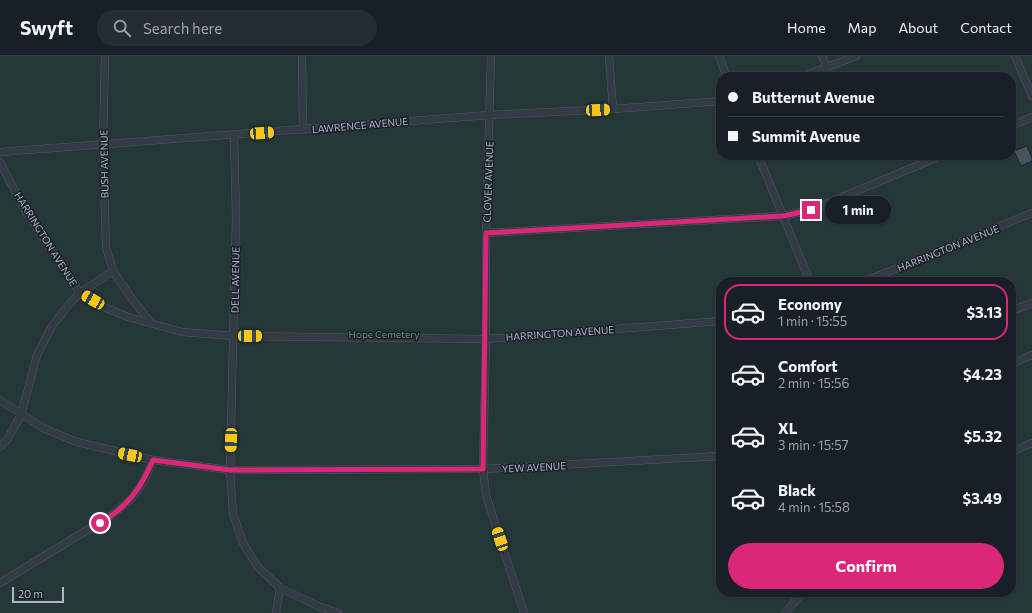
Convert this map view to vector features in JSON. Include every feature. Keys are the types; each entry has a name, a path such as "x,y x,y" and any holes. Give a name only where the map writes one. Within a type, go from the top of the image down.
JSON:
{"lane":[{"name":"BUSH AVENUE","path":"105,56 103,144 106,247 113,271 132,299 152,324"},
{"path":"302,56 304,130"},
{"name":"CLOVER AVENUE","path":"491,56 486,233 486,339 483,469 486,495 524,613"},
{"path":"609,56 613,109"},
{"path":"719,56 725,72"},
{"path":"822,56 827,68"},
{"path":"815,72 856,56"},
{"path":"1015,56 1032,96"},
{"name":"LAWRENCE AVENUE","path":"0,152 304,130 490,114 613,109 716,101"},
{"path":"1016,124 1032,117"},
{"name":"DELL AVENUE","path":"234,134 236,218 230,470 233,514 243,543 257,566 280,588 318,606 338,613"},
{"path":"760,160 808,277"},
{"path":"486,233 783,216 811,210 931,160"},
{"name":"HARRINGTON AVENUE","path":"0,162 25,210 80,293 106,308 128,317 182,332 234,336 486,339 716,321"},
{"name":"HARRINGTON AVENUE","path":"875,277 1032,213"},
{"path":"0,446 7,440 21,415 37,355 52,326 80,293 113,271"},
{"path":"1016,309 1032,303"},
{"path":"1016,362 1032,355"},
{"name":"YEW AVENUE","path":"0,400 43,428 77,442 118,453 153,460 230,470 483,469 716,456"},
{"path":"1016,450 1032,443"},
{"path":"0,583 112,516 132,498 144,481 153,460"},
{"path":"276,613 280,588"},
{"path":"785,613 798,597"}],"green space":[{"name":"Hope Cemetery","path":"0,56 1032,56 1032,613 0,613"}],"building":[{"path":"1027,146 1032,161 1021,166 1016,155 1016,150"}],"route":[{"path":"100,523 112,516 132,498 144,481 153,460 230,470 483,469 486,339 486,233 783,216 811,210"}]}
